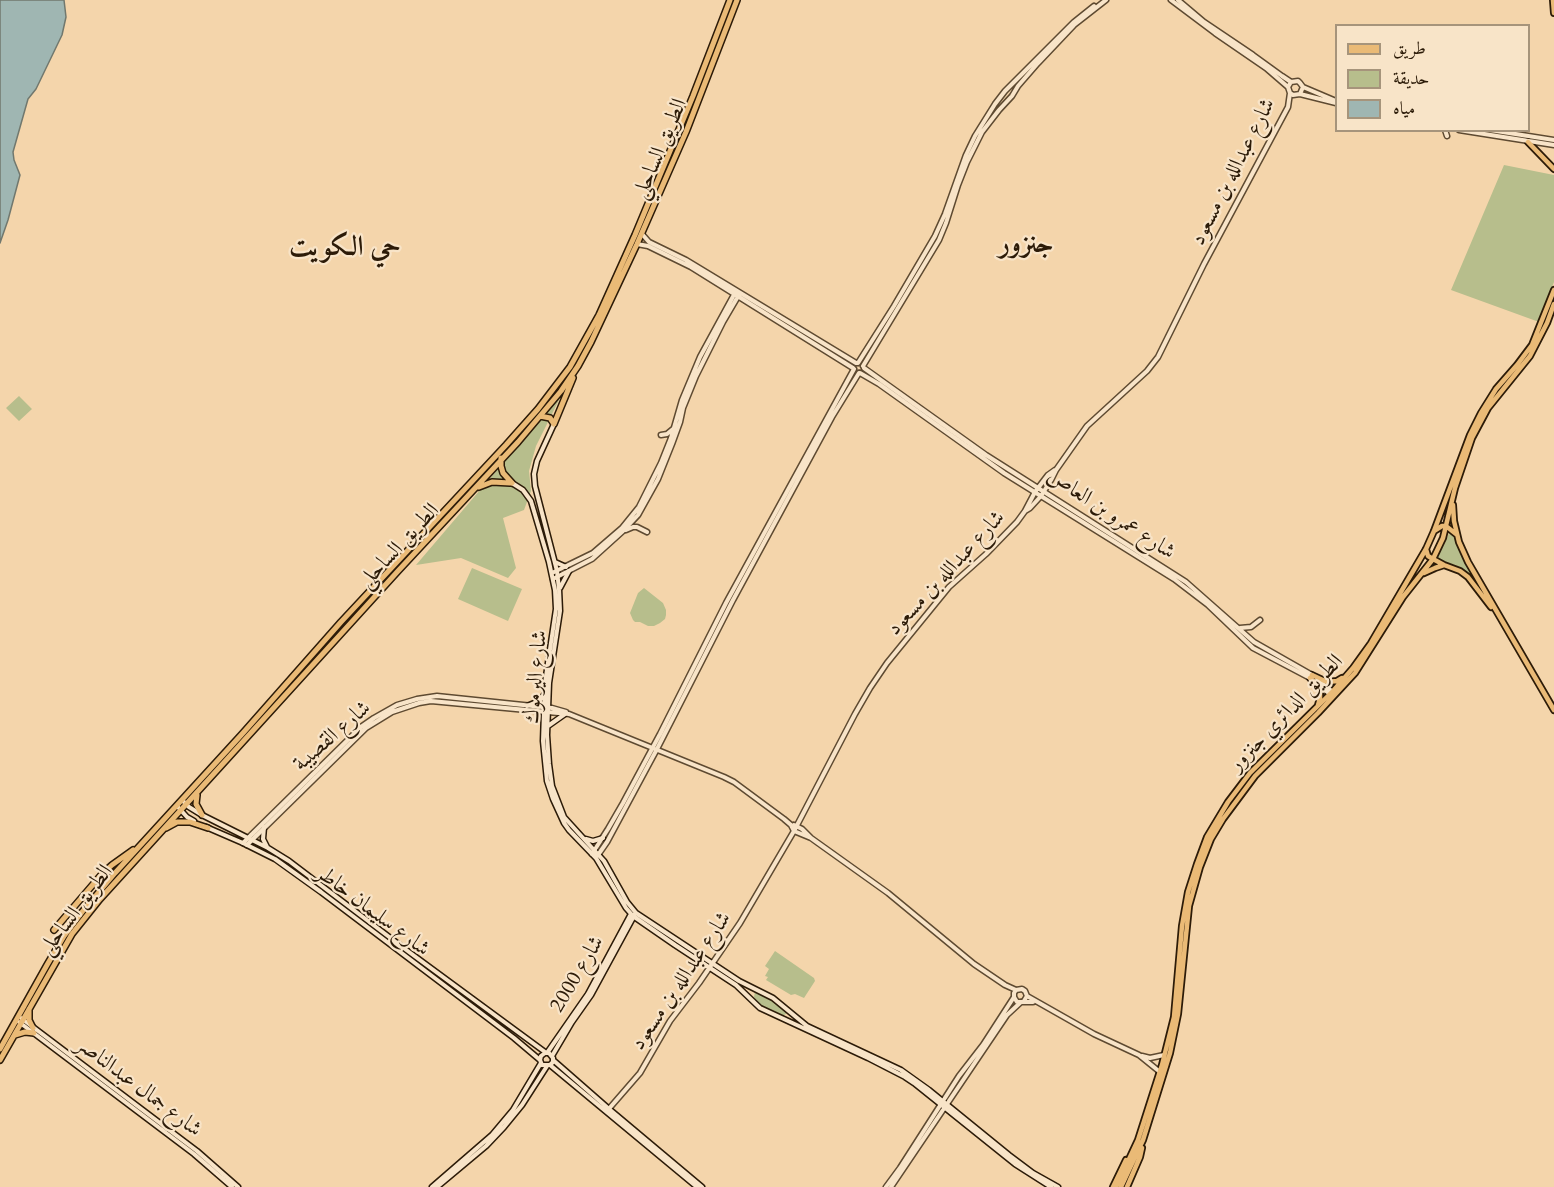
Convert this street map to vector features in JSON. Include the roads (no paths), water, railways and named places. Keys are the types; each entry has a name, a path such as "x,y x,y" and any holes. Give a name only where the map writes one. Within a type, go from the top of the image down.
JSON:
{"highway":[{"name":"الطريق الساحلي","path":"184,802 264,720 474,490 537,415 570,366 599,315 640,225 730,0"},
{"name":"الطريق الساحلي","path":"0,1060 14,1036 19,1019 29,1009 72,934 100,899 342,622 506,445 561,391 578,366 604,317 642,234 686,132 737,0"},
{"path":"537,415 549,418 554,424 578,366"},
{"path":"506,445 501,460 503,473 512,483"},
{"path":"474,490 492,482 512,483"},
{"path":"202,786 195,801 202,815"},
{"name":"الطريق الساحلي","path":"0,1049 68,930 142,844 179,808"},
{"path":"160,832 177,822 190,822 208,828"},
{"path":"54,930 102,874 142,844"},
{"path":"14,1036 34,1030 29,1020 29,1009"}],"main road":[{"path":"1553,0 1554,13"},
{"path":"1527,140 1554,169"},
{"name":"الطريق الدائري جنزور","path":"1121,1187 1170,1053 1177,1024 1189,906 1211,839 1251,780 1333,694 1371,643 1426,549 1470,435 1481,413 1491,396 1532,345 1554,290"},
{"name":"الطريق الدائري جنزور","path":"1140,1140 1174,1017 1185,907 1193,875 1208,837 1228,802 1250,773 1355,673 1403,597 1433,559 1443,538 1453,497 1472,438 1504,386 1530,356 1554,304"},
{"path":"1453,497 1454,521 1468,562 1504,624"},
{"path":"1434,531 1446,526 1458,536"},
{"path":"1426,549 1428,556 1468,576 1508,630 1554,710"},
{"path":"1419,576 1444,565"},
{"path":"1311,677 1332,682 1349,673"},
{"path":"1311,677 1320,690 1316,710"},
{"path":"1114,1187 1131,1149 1140,1140"},
{"path":"1127,1187 1140,1157 1140,1140"},
{"name":"الطريق الدائري جنزور","path":"1114,1187 1129,1167"}],"street":[{"path":"593,852 655,748 724,605 853,369 935,236 975,136 1005,91 1068,27 1104,0"},
{"path":"597,856 607,842 730,606 828,425 939,240 967,162 982,132 1038,63 1074,26 1104,0"},
{"path":"1172,0 1290,85"},
{"path":"1178,0 1204,22 1290,85"},
{"path":"1290,85 1298,81 1303,87 1335,102"},
{"path":"1290,85 1290,93 1293,95 1299,94 1335,102"},
{"path":"1288,107 1303,87"},
{"name":"شارع عبدالله بن مسعود","path":"608,1111 640,1073 670,1021 711,966 763,885 855,714 887,663 949,587 986,554 1041,496 1087,426 1147,371 1158,357 1208,256 1288,107 1290,93"},
{"path":"1446,132 1447,136"},
{"path":"1473,132 1527,140 1554,140"},
{"path":"1497,132 1554,146"},
{"path":"642,234 649,244 737,293 855,372 879,384 1004,473 1174,579 1208,605 1253,648 1311,677"},
{"path":"637,244 649,244"},
{"path":"737,293 759,303 857,363 862,363 864,367"},
{"path":"559,589 568,569 593,553 622,528 639,507 661,463 684,393 700,357 737,293"},
{"path":"555,575 592,559 638,515 658,479 696,376 737,293"},
{"name":"شارع عمرو بن العاص","path":"864,367 986,455 1186,582 1254,642 1311,677 1333,694"},
{"name":"شارع اليرموك","path":"554,424 537,461 534,474 542,517 554,561 555,575 556,609 545,683 550,777 564,817 584,838 593,852"},
{"path":"662,435 674,429"},
{"path":"1025,511 1038,487 1048,475 1056,470"},
{"name":"شارع اليرموك","path":"512,483 523,490 531,501 559,589 560,611 546,710 544,762 552,799 568,830 597,856 633,913"},
{"path":"623,531 633,527 647,532"},
{"path":"554,561 568,569"},
{"path":"1238,627 1243,629 1251,627 1260,620"},
{"path":"527,706 539,701 545,694"},
{"name":"شارع القصيبة","path":"250,838 361,727 397,705 437,696 546,710"},
{"path":"245,844 360,733 392,712 431,701 546,710 567,714 717,773 734,782 791,825 794,831 811,838"},
{"path":"547,727 567,714"},
{"name":"شارع سليمان خاطر","path":"184,802 202,815 250,838 289,861 553,1058"},
{"name":"شارع سليمان خاطر","path":"179,808 190,819 275,859 548,1066"},
{"path":"791,825 797,825 811,838 883,889 974,964 1005,985 1014,994 1015,1000 1036,1002 1094,1034 1139,1055 1150,1058 1164,1055"},
{"path":"264,827 263,838 268,848"},
{"path":"584,838 593,841 603,838"},
{"path":"437,1187 486,1146 522,1105 591,995 633,913 675,945 778,1001 807,1026 901,1070 1015,1164 1050,1187"},
{"name":"شارع 2000","path":"432,1187 480,1147 502,1125 522,1097 541,1056 546,1053 588,994 633,913"},
{"path":"711,966 770,1014 790,1021 905,1077 1034,1173 1058,1187"},
{"path":"749,998 750,992 755,989"},
{"path":"943,1104 1014,994 1024,990 1024,1000"},
{"path":"888,1187 1006,1015 1024,1000"},
{"name":"شارع جمال عبدالناصر","path":"19,1019 197,1151 238,1187"},
{"name":"شارع جمال عبدالناصر","path":"34,1030 194,1154 232,1187"},
{"path":"1139,1055 1160,1072"},
{"path":"553,1058 608,1111"},
{"path":"548,1066 608,1111 699,1187"}],"water":[{"path":"0,0 64,0 66,17 62,35 36,89 28,99 13,152 20,175 0,243"}],"district":[{"name":"جنزور","path":"1026,244"},
{"name":"حي الكويت","path":"345,247"}]}
